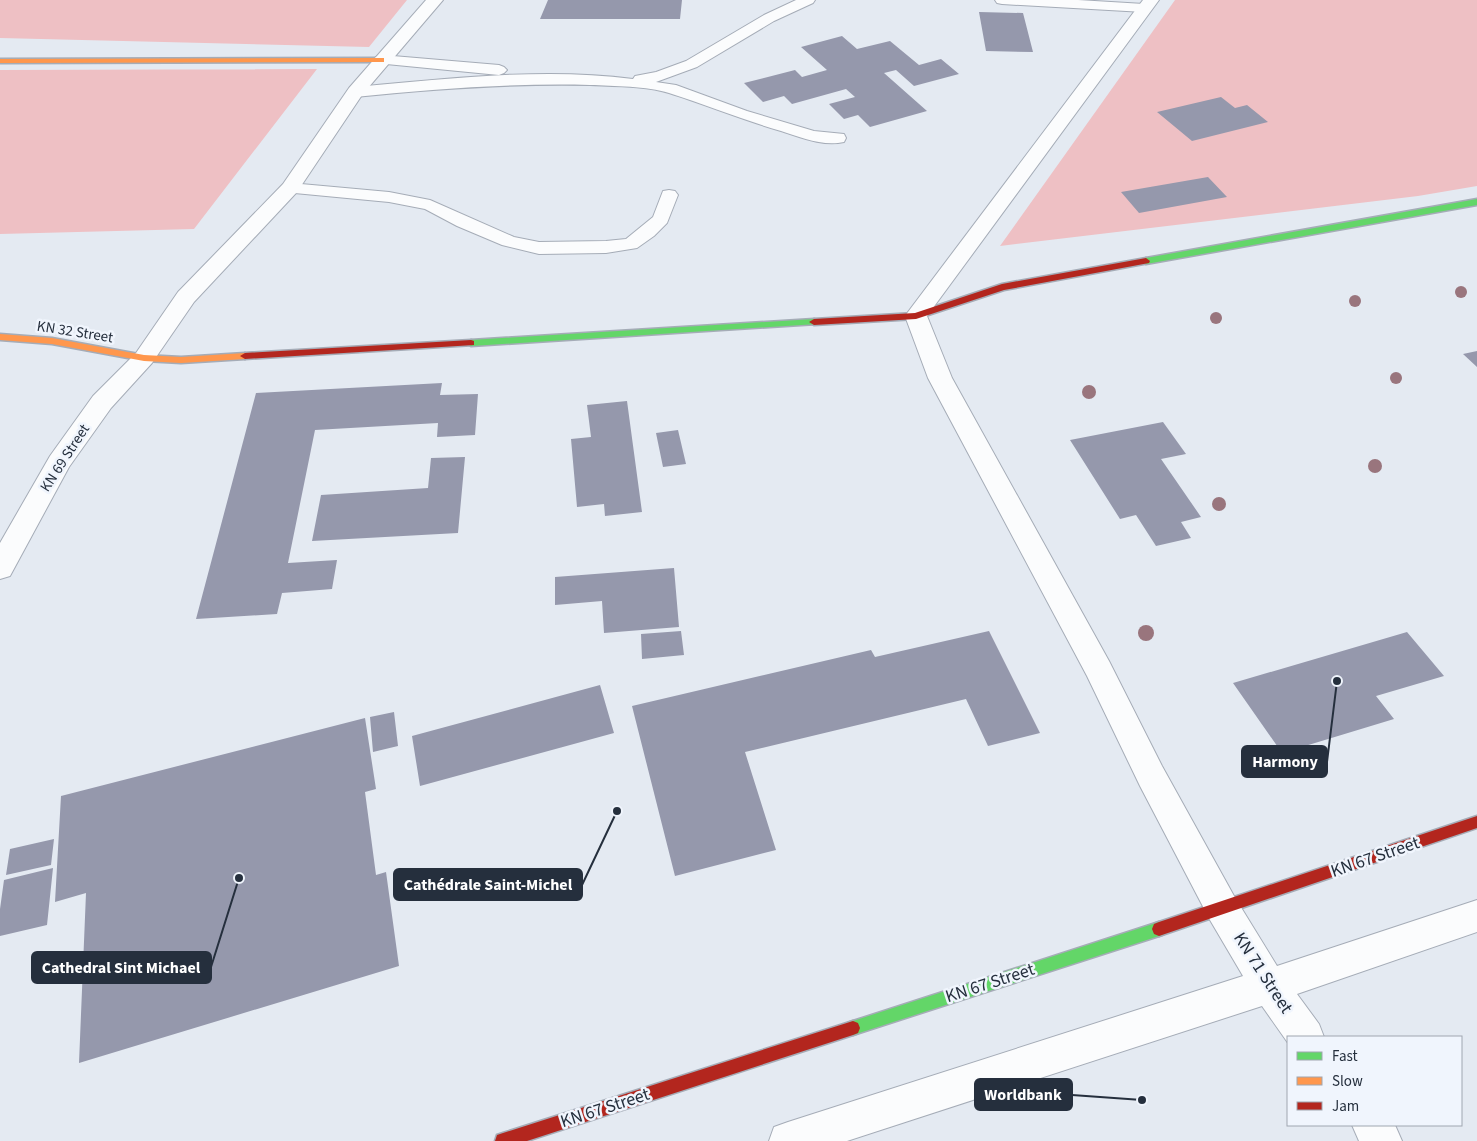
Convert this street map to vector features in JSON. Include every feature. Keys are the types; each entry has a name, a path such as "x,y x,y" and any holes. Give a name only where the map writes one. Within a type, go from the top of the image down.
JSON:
{"street":[{"name":"KN 69 Street","path":"0,568 59,462 102,402 144,358 186,297 290,188 354,92 435,0"},
{"path":"916,316 1148,4"},
{"path":"0,61 381,60"},
{"name":"KN 32 Street","path":"0,338 52,341 144,358 180,360 916,316 1002,287 1477,202"},
{"name":"KN 71 Street","path":"916,316 940,378 1099,670 1151,776 1222,908 1268,986 1305,1036"},
{"name":"KN 67 Street","path":"503,1141 1222,908 1477,822"},
{"path":"788,1141 1268,986 1477,916"},
{"path":"1372,1126 1383,1141"}],"lane":[{"path":"354,92 430,85 546,79 615,81 650,79 680,69 770,17 808,0"},
{"path":"1002,0 1148,4"},
{"path":"381,60 440,64 670,88 741,114 812,136 838,138"},
{"path":"290,188 389,197 430,204 463,222 508,241 539,248 606,247 631,244 661,220 669,195"}],"shaded area":[{"path":"0,0 407,0 369,47 0,38"},
{"path":"1175,0 1477,0 1477,186 1418,196 1000,246"},
{"path":"317,69 194,229 0,234 0,70"}],"building":[{"path":"548,0 682,0 680,19 540,19"},
{"path":"979,12 1023,13 1033,52 986,51"},
{"path":"842,36 857,49 890,41 919,65 941,59 959,74 914,86 896,70 884,73 927,111 870,127 858,115 844,119 829,104 855,97 846,89 792,104 784,96 763,102 744,83 795,70 802,77 827,70 801,47"},
{"path":"1221,97 1235,108 1247,105 1268,122 1192,141 1157,112"},
{"path":"1208,177 1227,197 1139,213 1121,192"},
{"path":"1477,351 1477,367 1463,354"},
{"path":"442,383 440,395 478,394 475,435 437,437 438,423 315,430 288,563 337,560 332,589 282,593 277,614 196,619 256,393"},
{"path":"627,401 642,512 605,516 604,504 577,507 571,439 591,437 587,405"},
{"path":"1163,422 1186,454 1161,459 1201,517 1181,522 1191,538 1156,546 1136,515 1120,519 1070,440"},
{"path":"678,430 686,464 663,467 656,433"},
{"path":"465,457 458,533 312,541 321,495 428,488 431,458"},
{"path":"674,568 679,627 604,633 602,601 555,605 555,577"},
{"path":"681,631 684,655 642,659 641,634"},
{"path":"989,631 1040,733 988,746 966,699 745,752 776,850 675,876 632,706 871,650 875,657"},
{"path":"1407,632 1444,676 1376,696 1394,719 1282,753 1233,683"},
{"path":"600,685 614,733 420,786 412,736"},
{"path":"394,712 398,746 373,752 370,717"},
{"path":"365,718 376,789 365,792 376,875 386,872 399,966 79,1063 86,893 55,902 61,796"},
{"path":"54,839 51,865 6,875 10,849"},
{"path":"53,868 47,925 0,936 0,909 4,880"}],"traffic: fast":[{"path":"1146,261 1477,202"},
{"path":"471,343 814,322"},
{"path":"853,1028 1159,929"}],"traffic: slow":[{"path":"0,61 381,60"},
{"path":"0,337 52,341 144,358 181,360 245,356"}],"traffic: jam":[{"path":"814,322 916,316 1002,287 1146,261"},
{"path":"245,356 471,343"},
{"path":"1159,929 1477,822"},
{"path":"503,1141 853,1028"}],"place":[{"name":"Harmony","path":"1337,681"},
{"name":"Cathédrale Saint-Michel","path":"617,811"},
{"name":"Cathedral Sint Michael","path":"239,878"},
{"name":"Worldbank","path":"1142,1100"}]}
